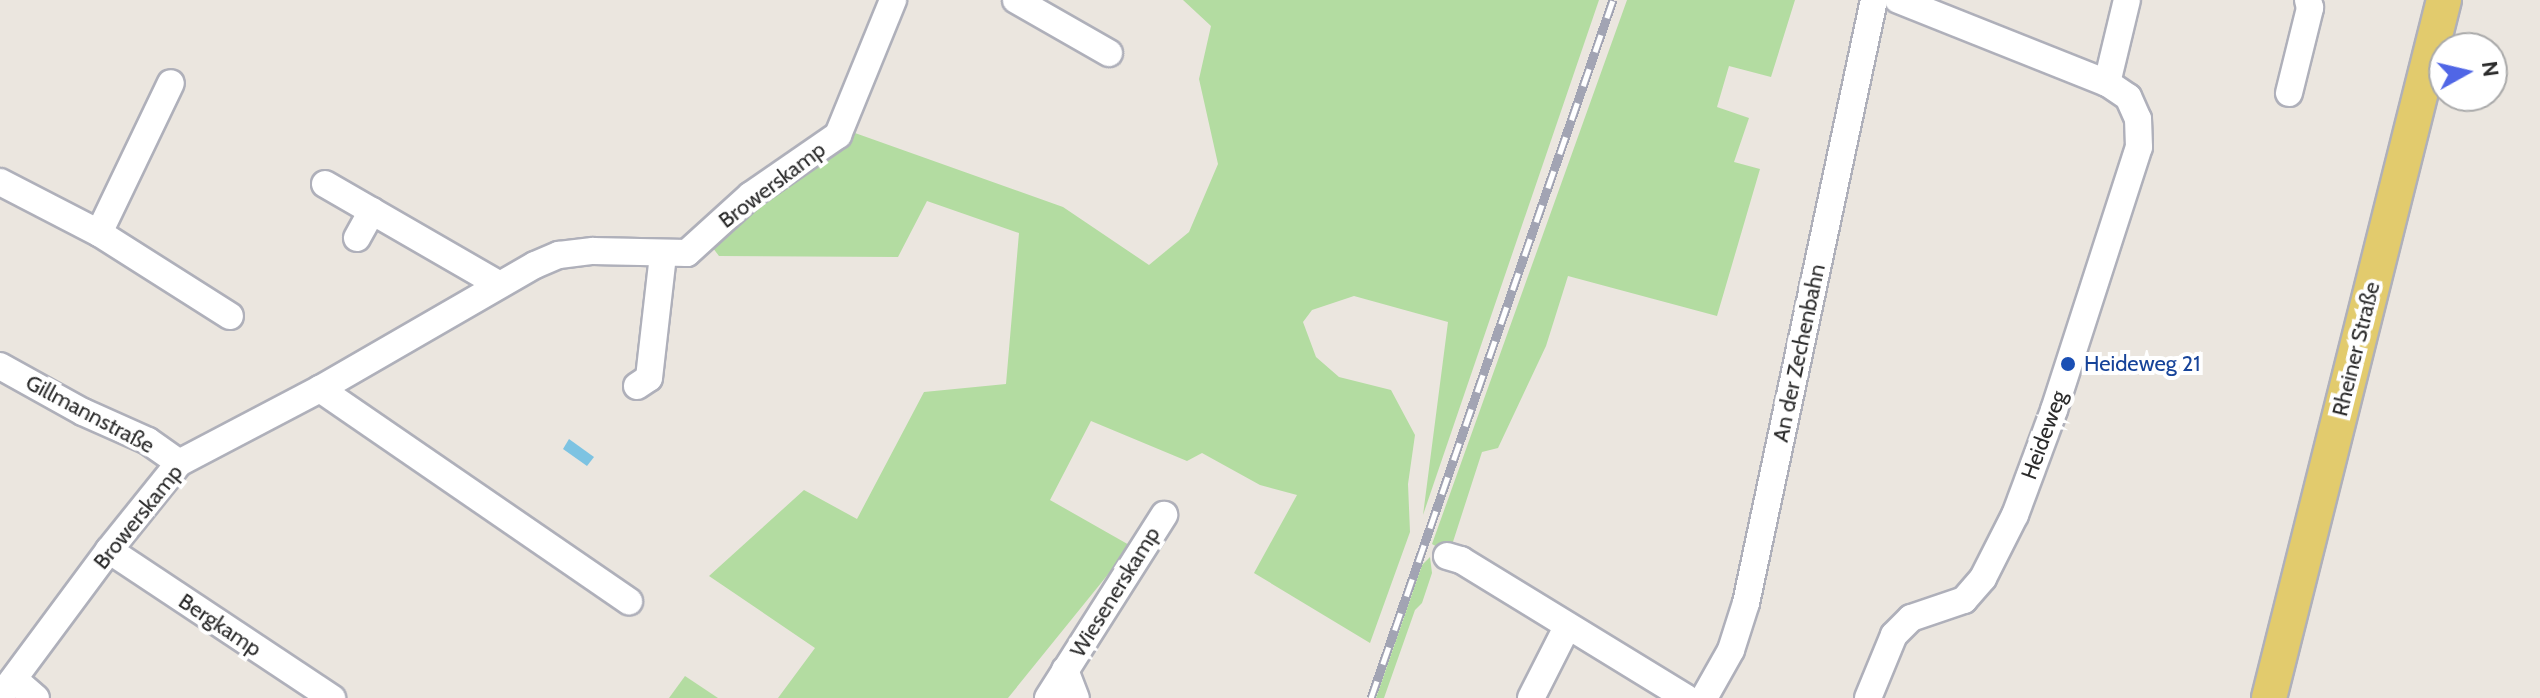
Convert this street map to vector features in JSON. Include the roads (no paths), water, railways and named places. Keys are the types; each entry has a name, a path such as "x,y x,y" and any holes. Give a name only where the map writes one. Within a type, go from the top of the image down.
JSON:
{"main road":[{"name":"Rheiner Straße","path":"2269,698 2444,0"}],"street":[{"name":"Browerskamp","path":"7,688 109,550 179,463 320,389 498,284 559,255 593,251 663,255 687,253 751,195 838,135 893,0"},
{"path":"1016,0 1109,53"},
{"name":"An der Zechenbahn","path":"1704,698 1731,650 1746,603 1874,0"},
{"name":"Heideweg","path":"1868,698 1894,635 1911,618 1964,600 1983,578 2015,515 2054,410 2139,147 2138,119 2128,97 2107,83 1898,0"},
{"path":"2107,83 2127,0"},
{"path":"2289,93 2310,8 2308,0"},
{"path":"99,233 171,83"},
{"path":"0,182 99,233 230,316"},
{"path":"325,184 498,284"},
{"path":"357,238 372,211"},
{"path":"637,386 649,378 663,255"},
{"name":"Gillmannstraße","path":"0,366 83,412 148,441 179,463"},
{"path":"320,389 629,601"},
{"name":"Wiesenerskamp","path":"1048,698 1164,515"},
{"name":"Bergkamp","path":"109,550 332,698"},
{"path":"1447,556 1461,560 1686,698"},
{"path":"1531,698 1567,627"},
{"name":"Wiesenerskamp","path":"1065,670 1076,698"},
{"path":"7,688 36,698"}],"water":[{"path":"569,439 594,457 587,466 563,449"}],"railway":[{"path":"1371,698 1613,0"}],"place":[{"name":"Heideweg 21","path":"2068,364"}]}
